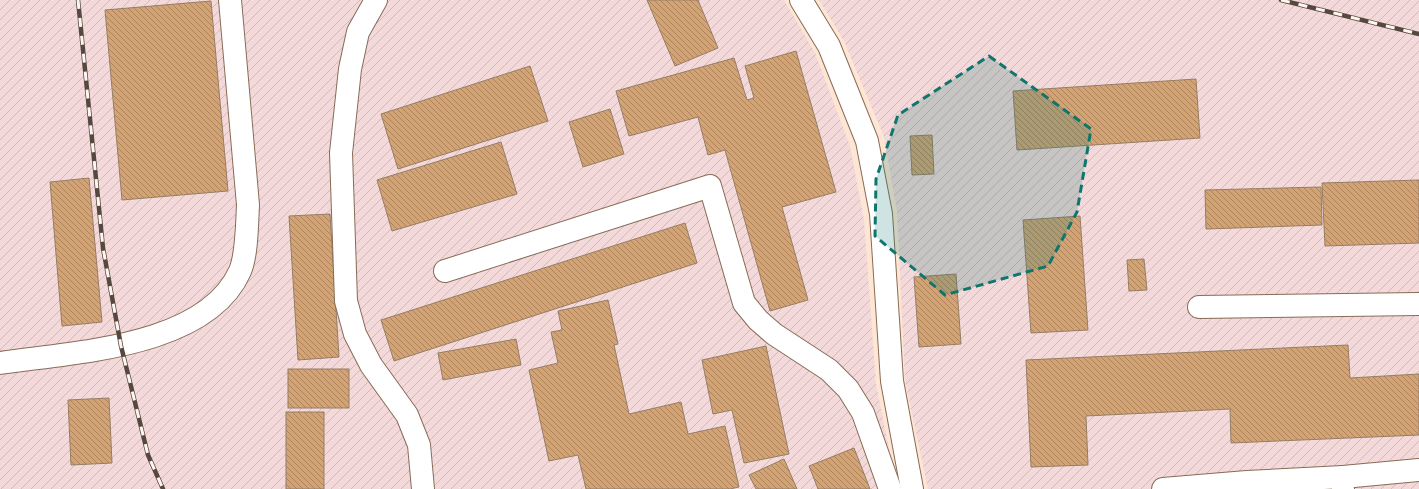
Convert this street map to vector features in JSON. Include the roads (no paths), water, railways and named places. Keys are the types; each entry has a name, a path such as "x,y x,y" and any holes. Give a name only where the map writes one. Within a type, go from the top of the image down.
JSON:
{"street":[{"path":"0,363 120,346 152,336 183,325 216,304 231,288 241,270 246,236 248,205 230,0"},
{"path":"376,0 358,32 350,69 341,153 346,301 355,334 371,365 406,415 419,445 423,489"},
{"path":"802,0 829,46 867,141 881,214 892,381 912,489"},
{"path":"445,271 710,186 744,303 758,320 774,334 829,370 848,389 863,413 890,489"},
{"path":"1199,307 1419,304"},
{"path":"1163,489 1247,482 1343,483 1419,470"}],"railway":[{"path":"78,0 103,248 121,346 148,455 163,489"},
{"path":"1281,0 1419,34"}]}
